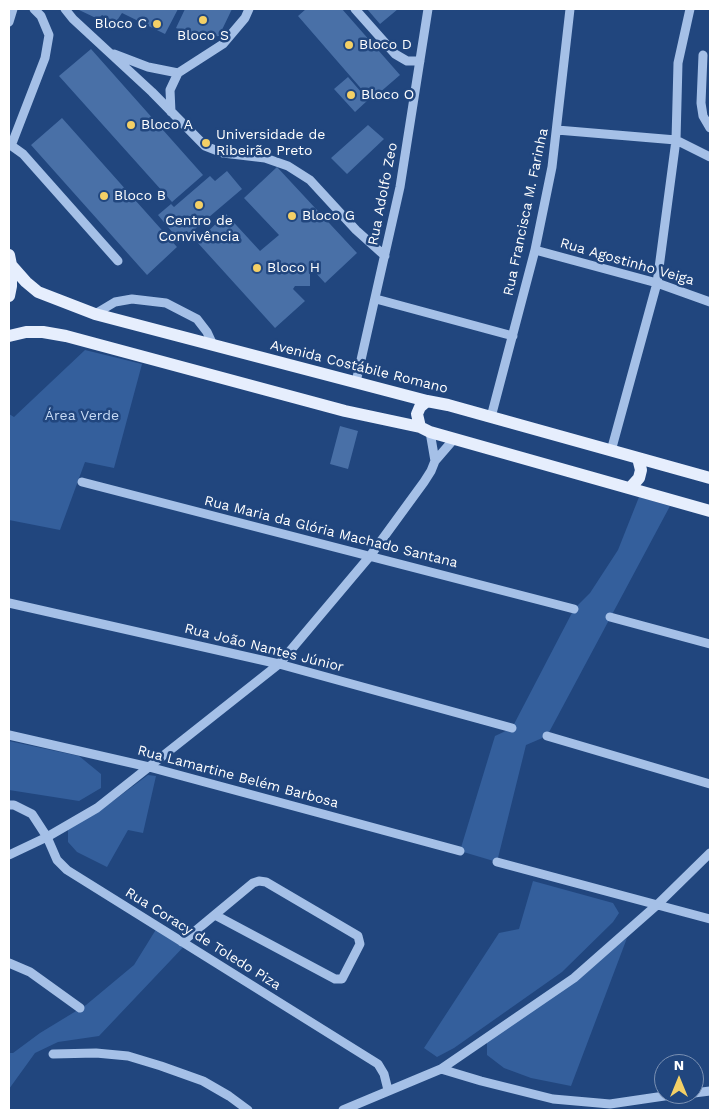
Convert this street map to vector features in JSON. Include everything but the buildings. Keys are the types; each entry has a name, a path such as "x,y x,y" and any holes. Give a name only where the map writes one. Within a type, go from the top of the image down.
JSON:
{"main road":[{"path":"9,296 11,286 10,260"},
{"name":"Avenida Costábile Romano","path":"10,260 26,282 38,292 95,314 448,405 710,478"},
{"path":"9,336 26,332 43,332 66,336 425,430 710,511"},
{"path":"425,430 417,414 420,406 427,401"},
{"path":"630,488 640,478 641,470 638,458"}],"street":[{"path":"9,22 13,9"},
{"path":"34,9 41,16 49,35 36,84 10,145 23,154 118,261"},
{"path":"65,9 73,19 152,92 205,146 223,153 265,158 288,166 310,180 356,230 385,256"},
{"path":"170,112 170,90 178,73 223,44 245,18 249,9"},
{"path":"355,9 395,54 407,60 420,60"},
{"name":"Rua Adolfo Zeo","path":"356,382 400,187 428,9"},
{"name":"Rua Francisca M. Farinha","path":"491,417 535,250 552,167 570,9"},
{"path":"610,451 657,284 676,140 678,63 690,9"},
{"path":"108,52 148,67 178,73"},
{"path":"703,55 703,116 710,128"},
{"path":"557,130 676,140 710,157"},
{"name":"Rua Agostinho Veiga","path":"535,250 657,284 710,302"},
{"path":"95,314 115,302 132,299 166,303 196,319 207,332 213,345"},
{"path":"376,299 513,336"},
{"path":"425,430 435,461"},
{"path":"9,855 47,837 97,808 279,664 370,556 431,471 435,461 454,439"},
{"name":"Rua Maria da Glória Machado Santana","path":"82,482 574,609"},
{"name":"Rua João Nantes Júnior","path":"9,602 279,664 512,728"},
{"path":"610,617 710,644"},
{"name":"Rua Lamartine Belém Barbosa","path":"9,734 149,767 460,851"},
{"path":"547,736 710,784"},
{"name":"Rua Coracy de Toledo Piza","path":"9,805 14,805 32,814 47,837 57,860 67,870 378,1064 384,1074 388,1090"},
{"path":"343,1110 441,1069 574,978 658,904 710,853"},
{"path":"497,862 710,918"},
{"path":"182,942 215,915 253,884 266,882 358,936 360,944 342,979 335,979 215,915"},
{"path":"9,963 30,972 80,1008"},
{"path":"53,1054 96,1053 128,1056 203,1081 248,1110"},
{"path":"441,1069 552,1099 610,1104 654,1098"}],"green space":[{"name":"Área Verde","path":"85,350 142,364 114,468 85,462 60,530 9,520 9,414 14,417"},
{"path":"639,497 670,506 547,736 526,745 497,862 460,851 495,736 512,728 574,609 590,593 618,550"},
{"path":"9,741 79,756 101,774 101,788 79,801 9,790"},
{"path":"148,775 156,776 143,833 128,830 107,867 77,852 68,842 68,829 113,801"},
{"path":"533,881 613,903 619,913 613,922 562,972 454,1048 437,1057 424,1048 499,933 519,929"},
{"path":"160,923 189,941 99,1036 58,1042 35,1053 9,1089 9,1053 13,1053 40,1033 86,1005 134,965"},
{"path":"627,938 571,1086 531,1078 504,1068 487,1055 487,1038 574,978"}],"place":[{"name":"Bloco S","path":"203,20"},
{"name":"Bloco C","path":"157,24"},
{"name":"Bloco D","path":"349,45"},
{"name":"Bloco O","path":"351,95"},
{"name":"Bloco A","path":"131,125"},
{"name":"Universidade de Ribeirão Preto","path":"206,143"},
{"name":"Bloco B","path":"104,196"},
{"name":"Centro de Convivência","path":"199,205"},
{"name":"Bloco G","path":"292,216"},
{"name":"Bloco H","path":"257,268"}]}
